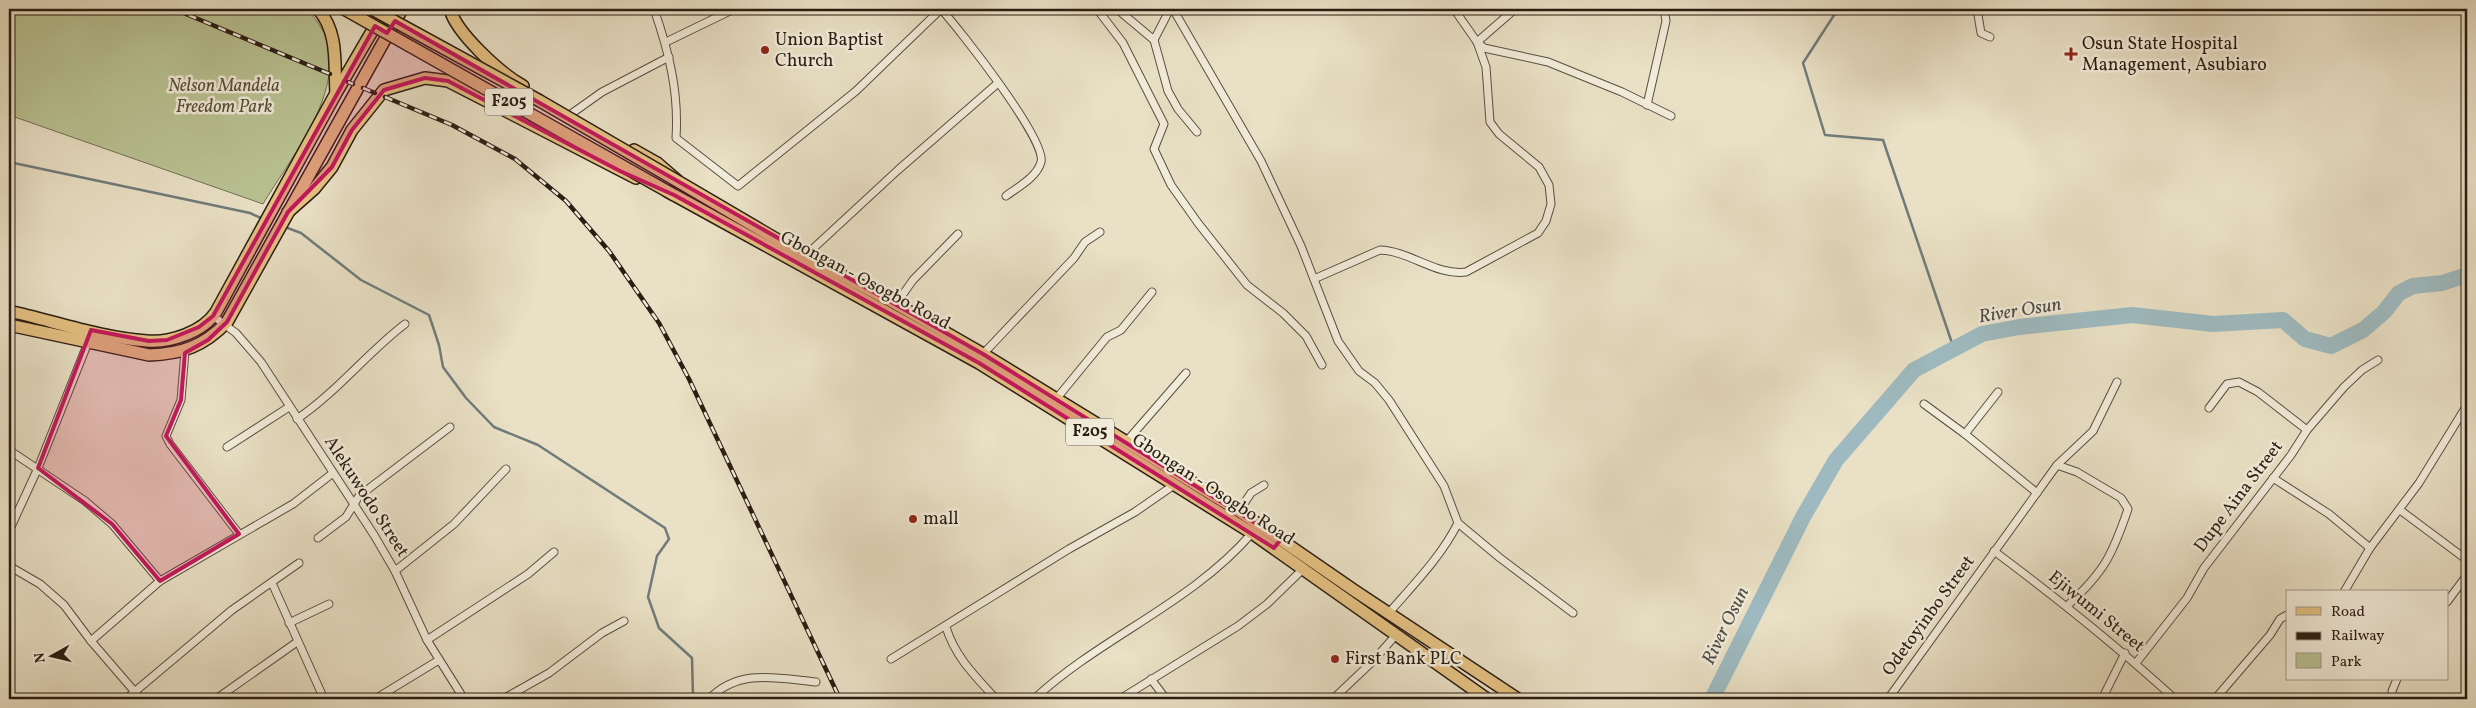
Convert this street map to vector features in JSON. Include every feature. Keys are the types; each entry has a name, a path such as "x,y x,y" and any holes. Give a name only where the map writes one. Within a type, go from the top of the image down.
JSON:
{"main road":[{"path":"318,9 330,28 334,42 336,93"},
{"name":"F205","path":"344,9 674,195"},
{"name":"F205","path":"372,9 540,101 679,182"},
{"path":"9,311 149,341 167,340 199,328 213,316 336,93 385,9"},
{"path":"9,325 149,355 170,355 185,351 208,340 225,324 402,9"},
{"path":"450,9 462,33 511,79 657,163 679,182"},
{"path":"287,214 314,189 332,167 352,130 384,90 425,78 448,81 620,171 674,195"},
{"name":"Gbongan - Osogbo Road","path":"679,182 805,256 896,304 1057,398 1239,511 1278,544 1303,569 1487,699"},
{"name":"Gbongan - Osogbo Road","path":"674,195 807,270 979,363 1252,533 1278,544 1518,699"}],"street":[{"path":"654,9 666,42 677,93 676,138 738,186 856,91 941,9 970,42 1041,152 1041,163 1033,176 1006,196"},
{"path":"666,42 734,9"},
{"path":"1097,9 1123,42 1164,124 1154,149 1171,185 1198,224 1247,285 1283,313 1306,336 1322,365"},
{"path":"1118,9 1154,40 1168,91 1178,109 1197,132"},
{"path":"1154,40 1172,9 1260,161 1314,279 1342,348 1359,371 1374,383 1389,400 1444,486 1458,523 1500,558 1573,613"},
{"path":"1454,9 1477,42 1484,48 1548,62 1622,92 1671,116"},
{"path":"1477,42 1515,9"},
{"path":"1646,105 1666,21 1664,9"},
{"path":"1977,9 1981,33 1990,37"},
{"path":"1314,279 1380,250 1390,251 1445,271 1466,272 1538,234 1546,221 1552,204 1549,186 1539,167 1499,134 1490,122 1486,67 1477,42"},
{"path":"571,114 602,92 669,57"},
{"path":"805,256 898,170 998,83"},
{"path":"982,354 1074,258 1085,242 1100,232"},
{"path":"896,304 913,280 958,234"},
{"path":"1057,398 1107,337 1121,330 1152,292"},
{"name":"Alekuwodo Street","path":"213,316 248,344 333,473 396,571 427,640 464,699"},
{"path":"297,419 317,406 384,340 405,324"},
{"path":"9,531 38,468 88,343 91,330"},
{"path":"185,351 182,400 166,436 170,444 239,534"},
{"name":"Dupe Aina Street","path":"2136,663 2187,598 2204,568 2274,478 2307,430 2344,387 2362,370 2378,360"},
{"path":"1126,442 1186,373"},
{"name":"Odetoyinbo Street","path":"1888,699 2057,465 2093,430 2118,382"},
{"path":"2209,408 2227,384 2240,382 2258,392 2307,430"},
{"path":"1965,434 1998,392"},
{"path":"1924,404 1965,434 2037,493"},
{"path":"2345,590 2370,548 2419,483 2467,405"},
{"path":"227,447 249,431 289,407"},
{"path":"318,538 346,516 359,496 450,428"},
{"path":"9,450 85,501 112,524 160,581"},
{"path":"2057,465 2077,472 2121,498 2128,509 2114,550 2103,568 2088,587 2067,606"},
{"path":"396,571 454,524 506,469"},
{"path":"91,641 160,581 293,504 333,473"},
{"path":"2274,478 2329,514 2370,548"},
{"path":"891,659 946,627 1069,549 1134,512 1174,485"},
{"path":"1239,511 1251,493 1264,485"},
{"path":"2400,510 2467,560"},
{"path":"1388,614 1440,552 1458,523"},
{"path":"1034,699 1075,666 1146,620 1203,578 1233,554 1252,533"},
{"name":"Ejiwumi Street","path":"1994,551 2067,606 2136,663 2175,699"},
{"path":"427,640 528,574 554,552"},
{"path":"126,699 136,693 232,610 299,563"},
{"path":"9,566 40,584 64,605 91,641 141,699"},
{"path":"1120,699 1238,626 1267,604 1303,569"},
{"path":"2448,601 2467,575"},
{"path":"272,583 324,699"},
{"path":"289,623 329,604"},
{"path":"2215,699 2270,635 2280,619 2286,616"},
{"path":"502,699 549,672 602,633 624,621"},
{"path":"946,627 951,643 961,660 996,699"},
{"path":"1333,699 1372,662 1396,635"},
{"path":"216,699 297,642"},
{"path":"2102,699 2125,654"},
{"path":"375,699 439,660"},
{"path":"711,698 731,682 746,678 816,682"},
{"path":"1151,679 1166,699"},
{"path":"2393,699 2392,691 2397,680"},
{"path":"9,696 14,699"}],"highlighted area":[{"path":"395,21 983,354 1281,539 1274,548 979,363 674,195 620,171 448,81 425,78 384,90 352,130 332,167 288,212 227,322 208,340 185,353 181,400 166,436 239,534 160,581 112,524 38,468 91,330 149,341 167,340 199,327 213,316 375,26 387,33"}],"green space":[{"name":"Nelson Mandela Freedom Park","path":"9,9 307,9 322,29 329,46 329,72 325,93 308,132 263,204 9,115"}],"waterway":[{"path":"1838,9 1803,63 1825,135 1883,140 1954,349"},
{"path":"9,162 250,213 263,219"},
{"path":"285,227 301,233 361,280 429,315 439,345 443,367 466,398 494,427 538,445 665,528 669,539 657,556 648,597 659,628 692,658 693,696 696,699"},
{"name":"River Osun","path":"1712,699 1803,517 1836,460 1914,370 1982,334 2019,327 2132,315 2213,324 2283,320 2305,339 2331,346 2363,330 2384,312 2399,293 2413,286 2442,283 2467,275"}],"railway":[{"path":"174,9 330,74"},
{"path":"348,82 353,84"},
{"path":"363,88 375,93"},
{"path":"385,97 452,125 515,159 566,201 609,251 659,323 689,379 840,699"}],"place":[{"name":"Union Baptist Church","path":"765,50"},
{"name":"Osun State Hospital Management, Asubiaro","path":"2071,54"},
{"name":"mall","path":"913,519"},
{"name":"First Bank PLC","path":"1335,659"}]}
